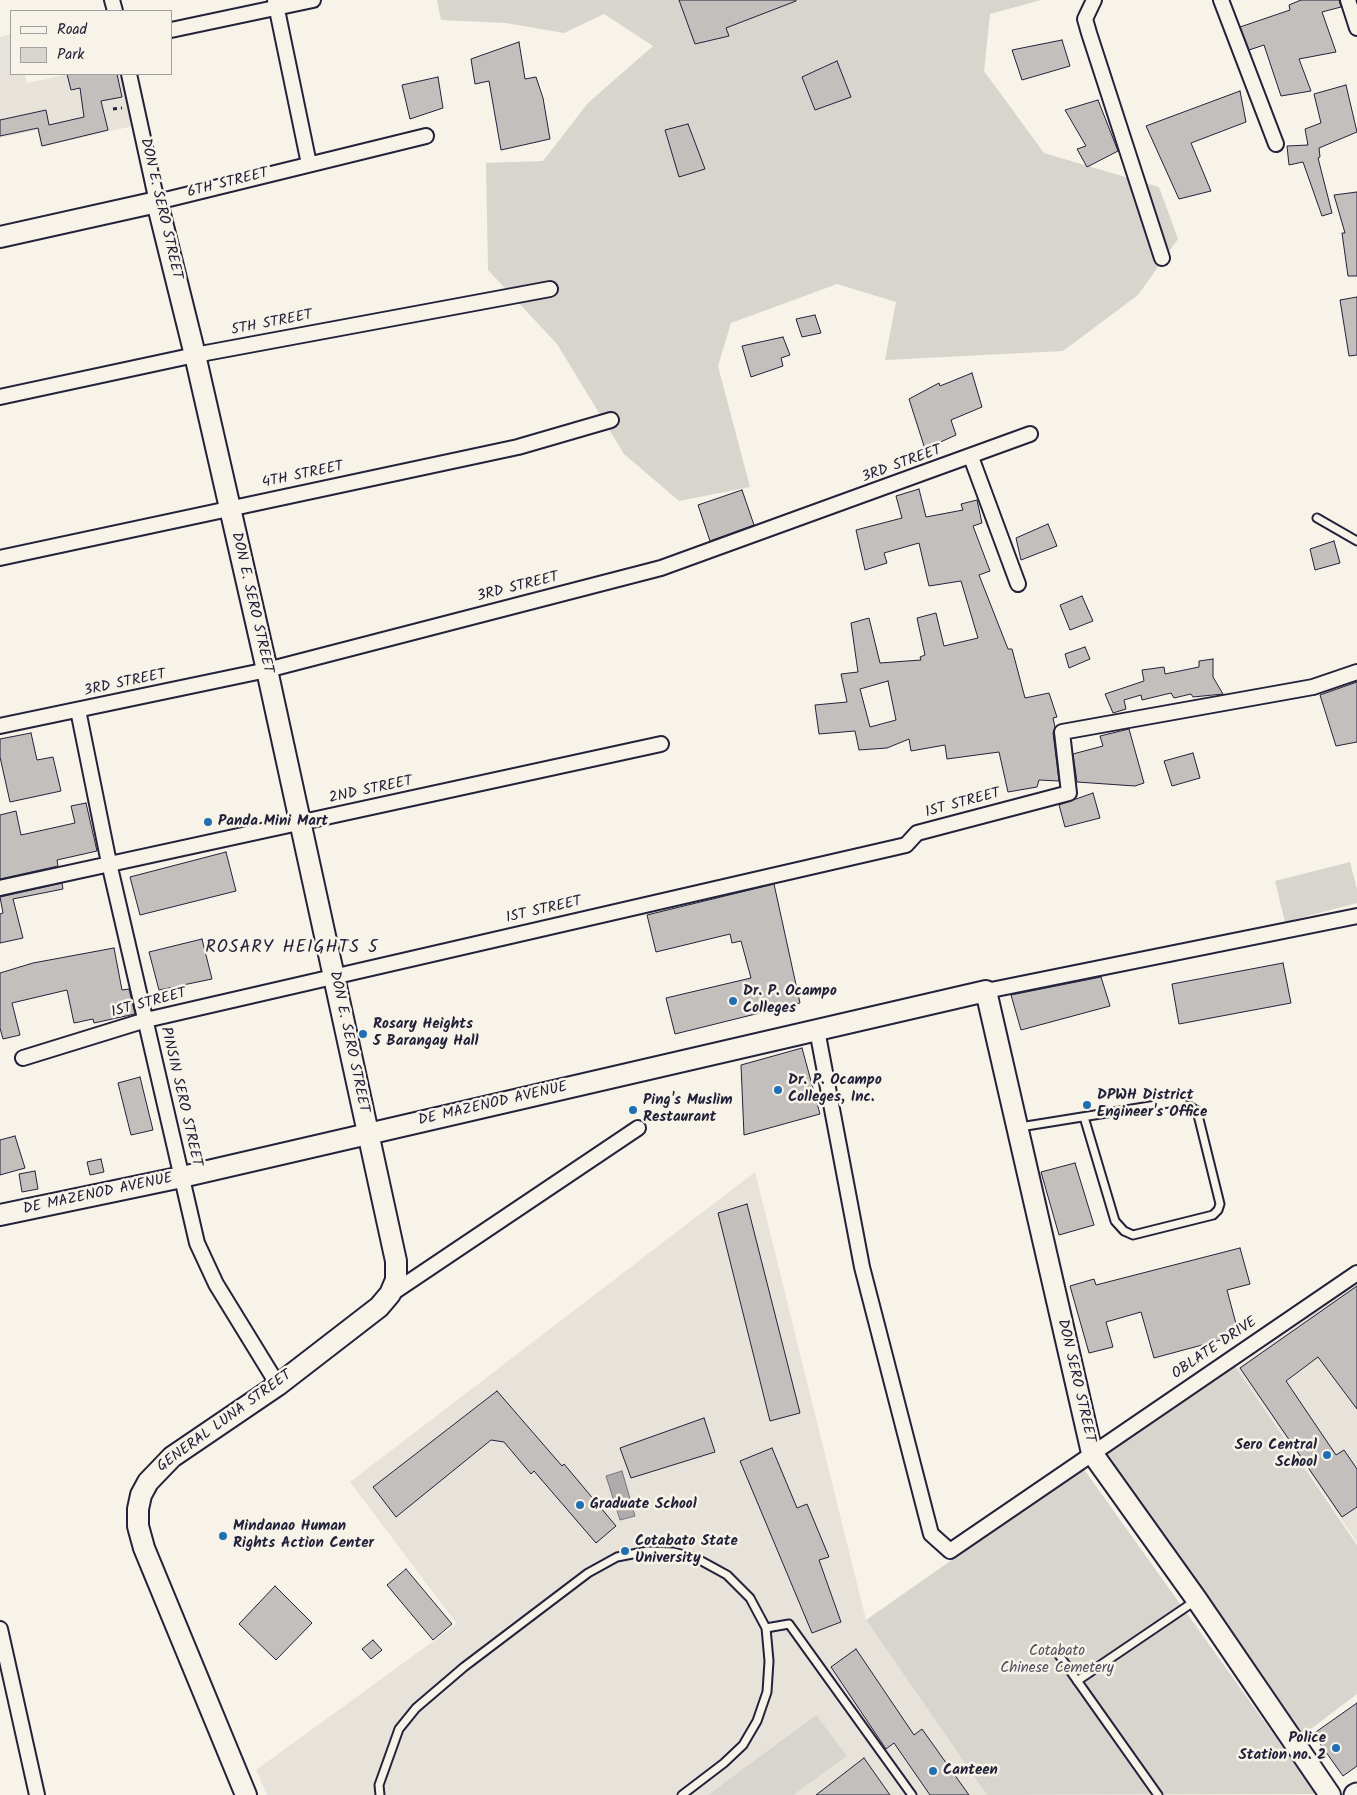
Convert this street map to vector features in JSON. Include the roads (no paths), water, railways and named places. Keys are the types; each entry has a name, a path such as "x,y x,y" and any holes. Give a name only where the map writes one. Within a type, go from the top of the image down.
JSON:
{"street":[{"path":"172,30 276,3 313,0"},
{"path":"1094,0 1085,19 1162,258"},
{"path":"1221,0 1276,144"},
{"path":"1348,0 1357,28"},
{"path":"276,3 308,164"},
{"name":"DON E. SERO STREET","path":"129,75 157,202 195,355 368,1134"},
{"name":"6TH STREET","path":"0,237 157,202 426,136"},
{"name":"5TH STREET","path":"0,397 195,355 550,288"},
{"name":"4TH STREET","path":"0,558 518,447 611,420"},
{"name":"3RD STREET","path":"0,726 266,670 661,568 972,457 1030,434"},
{"path":"972,457 1018,584"},
{"name":"1ST STREET","path":"23,1058 146,1020 906,845 917,833 1069,793 1062,732 1313,687 1357,672"},
{"name":"PINSIN SERO STREET","path":"78,710 109,863 197,1244 216,1284 278,1385"},
{"name":"2ND STREET","path":"0,888 661,744"},
{"path":"986,991 1357,916"},
{"name":"DE MAZENOD AVENUE","path":"0,1215 182,1177 986,991"},
{"name":"DON SERO STREET","path":"986,991 1092,1453 1197,1600 1330,1795"},
{"name":"OBLATE DRIVE","path":"817,1030 862,1267 932,1534 950,1551 1357,1273"},
{"path":"390,1294 638,1128"},
{"name":"GENERAL LUNA STREET","path":"246,1795 144,1548 138,1526 138,1509 148,1482 159,1468 185,1448 278,1385 380,1307 390,1294 396,1280 396,1261 368,1134"},
{"path":"0,1628 37,1795"}],"lane":[{"path":"1317,518 1357,541"},
{"path":"1017,1128 1175,1102 1198,1111 1220,1204 1218,1210 1213,1215 1133,1235 1124,1231 1115,1221 1084,1117"},
{"path":"380,1795 379,1785 399,1729 416,1708 464,1668 588,1573 616,1558 648,1551 673,1552 696,1558 727,1575 750,1598 766,1628 769,1661 767,1692 757,1721 737,1751 682,1795"},
{"path":"1078,1681 1197,1600"},
{"path":"766,1628 789,1624 910,1794"},
{"path":"1059,1655 1158,1795"}],"place":[{"name":"Panda Mini Mart","path":"208,822"},
{"name":"Dr. P. Ocampo Colleges","path":"733,1001"},
{"name":"Rosary Heights 5 Barangay Hall","path":"363,1034"},
{"name":"Dr. P. Ocampo Colleges, Inc.","path":"778,1090"},
{"name":"DPWH District Engineer's Office","path":"1087,1105"},
{"name":"Ping's Muslim Restaurant","path":"633,1110"},
{"name":"Sero Central School","path":"1327,1455"},
{"name":"Graduate School","path":"580,1505"},
{"name":"Mindanao Human Rights Action Center","path":"223,1536"},
{"name":"Cotabato State University","path":"625,1551"},
{"name":"Police Station no. 2","path":"1336,1748"},
{"name":"Canteen","path":"933,1771"}],"district":[{"name":"ROSARY HEIGHTS 5","path":"292,949"}],"park label":[{"name":"Cotabato Chinese Cemetery","path":"1057,1660"}]}
